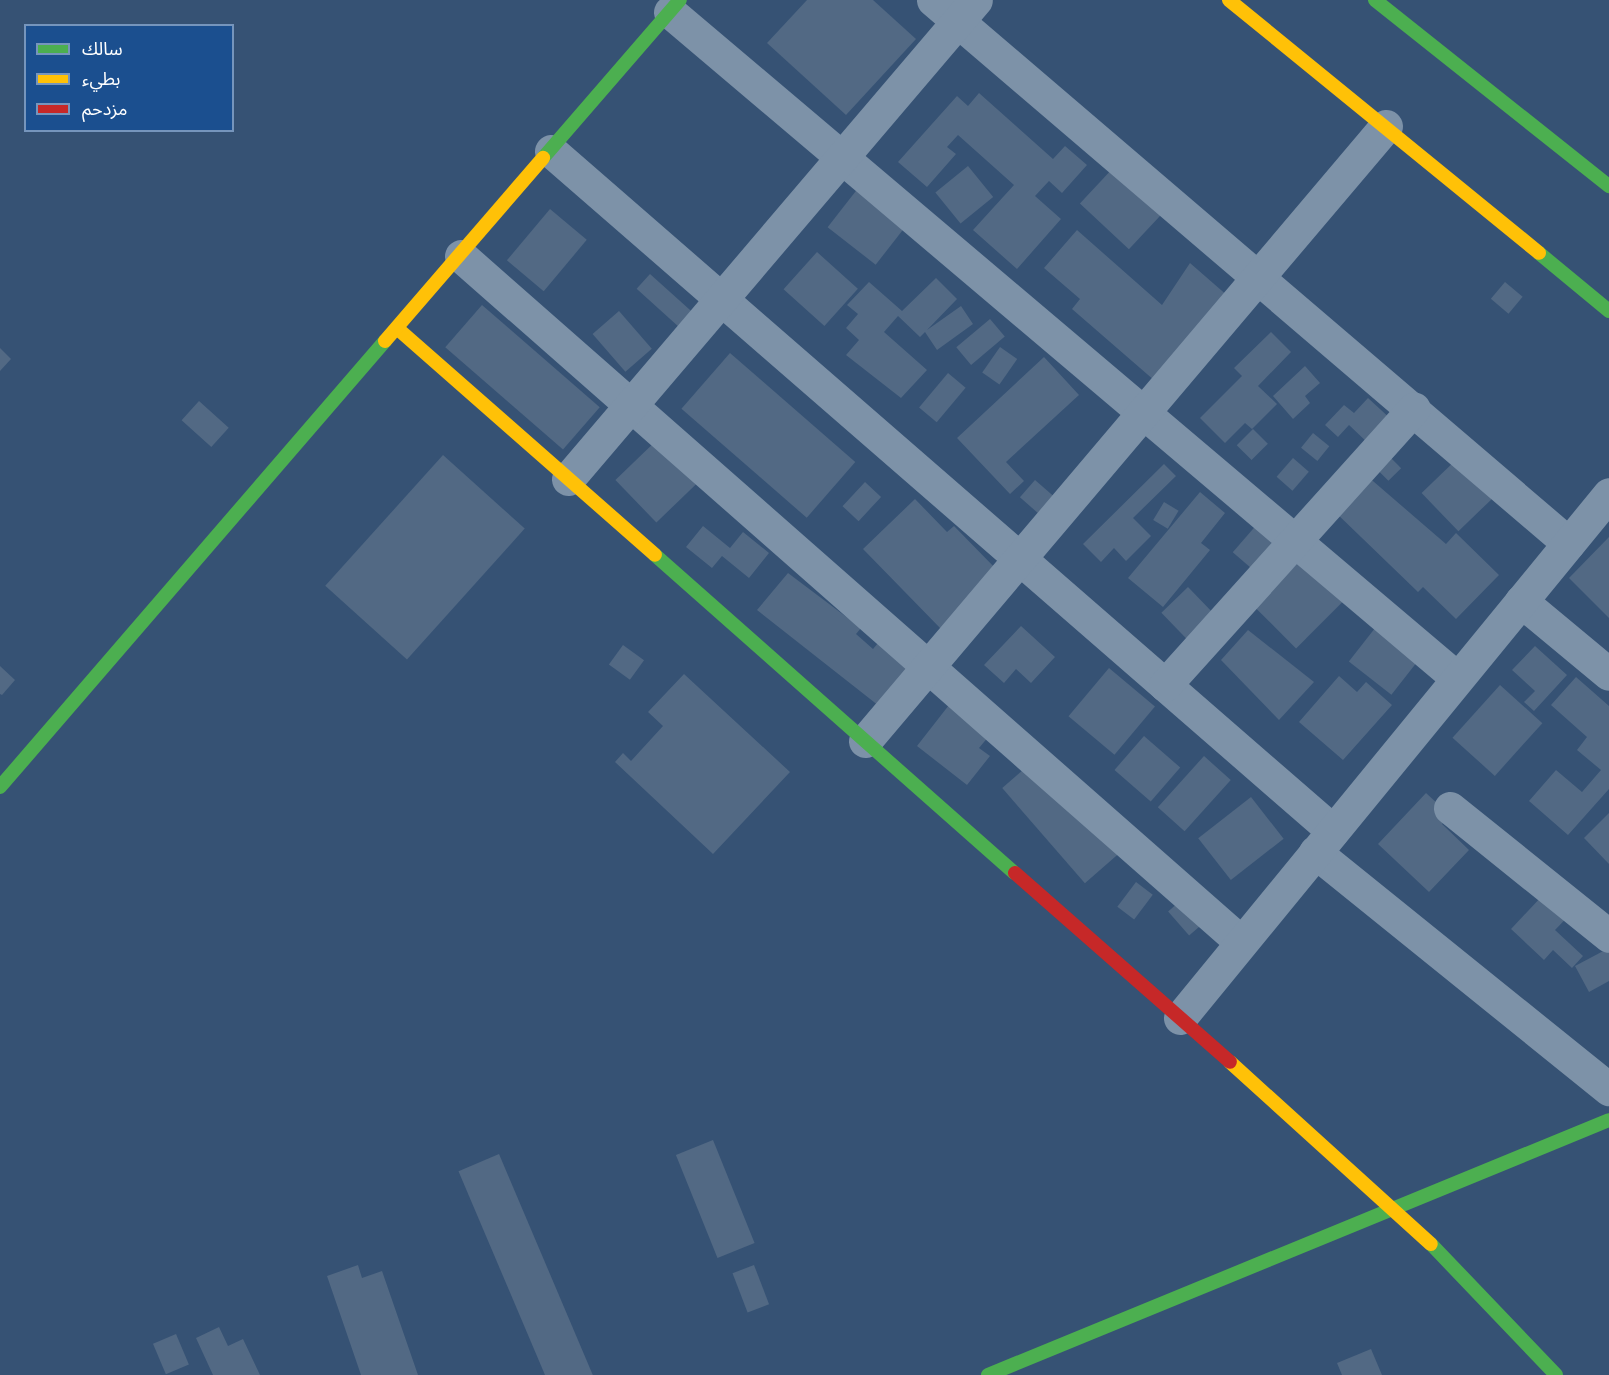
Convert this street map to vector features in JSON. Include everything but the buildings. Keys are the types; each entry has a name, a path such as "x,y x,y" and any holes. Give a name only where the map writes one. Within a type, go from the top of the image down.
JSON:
{"street":[{"path":"933,0 967,10 1260,274 1568,543"},
{"path":"1229,0 1386,126 1609,311"},
{"path":"1375,0 1609,186"},
{"path":"0,787 675,6 842,157 1457,678"},
{"path":"568,479 967,10"},
{"path":"865,741 1386,126"},
{"path":"551,151 1165,685 1324,841 1609,1089"},
{"path":"461,256 1241,942"},
{"path":"398,329 1399,1211 1556,1375"},
{"path":"1165,685 1297,543 1414,408"},
{"path":"1180,1018 1609,494"},
{"path":"1521,601 1609,674"},
{"path":"1450,808 1609,936"},
{"path":"988,1375 1399,1211 1609,1120"}],"traffic: fast":[{"path":"543,158 680,0"},
{"path":"1375,0 1609,186"},
{"path":"1539,253 1609,311"},
{"path":"0,787 385,341"},
{"path":"655,555 1015,873"},
{"path":"988,1375 1609,1120"},
{"path":"1431,1244 1556,1375"}],"traffic: slow":[{"path":"1229,0 1539,253"},
{"path":"385,341 543,158"},
{"path":"398,329 655,555"},
{"path":"1230,1062 1431,1244"}],"traffic: jam":[{"path":"1015,873 1230,1062"}]}
